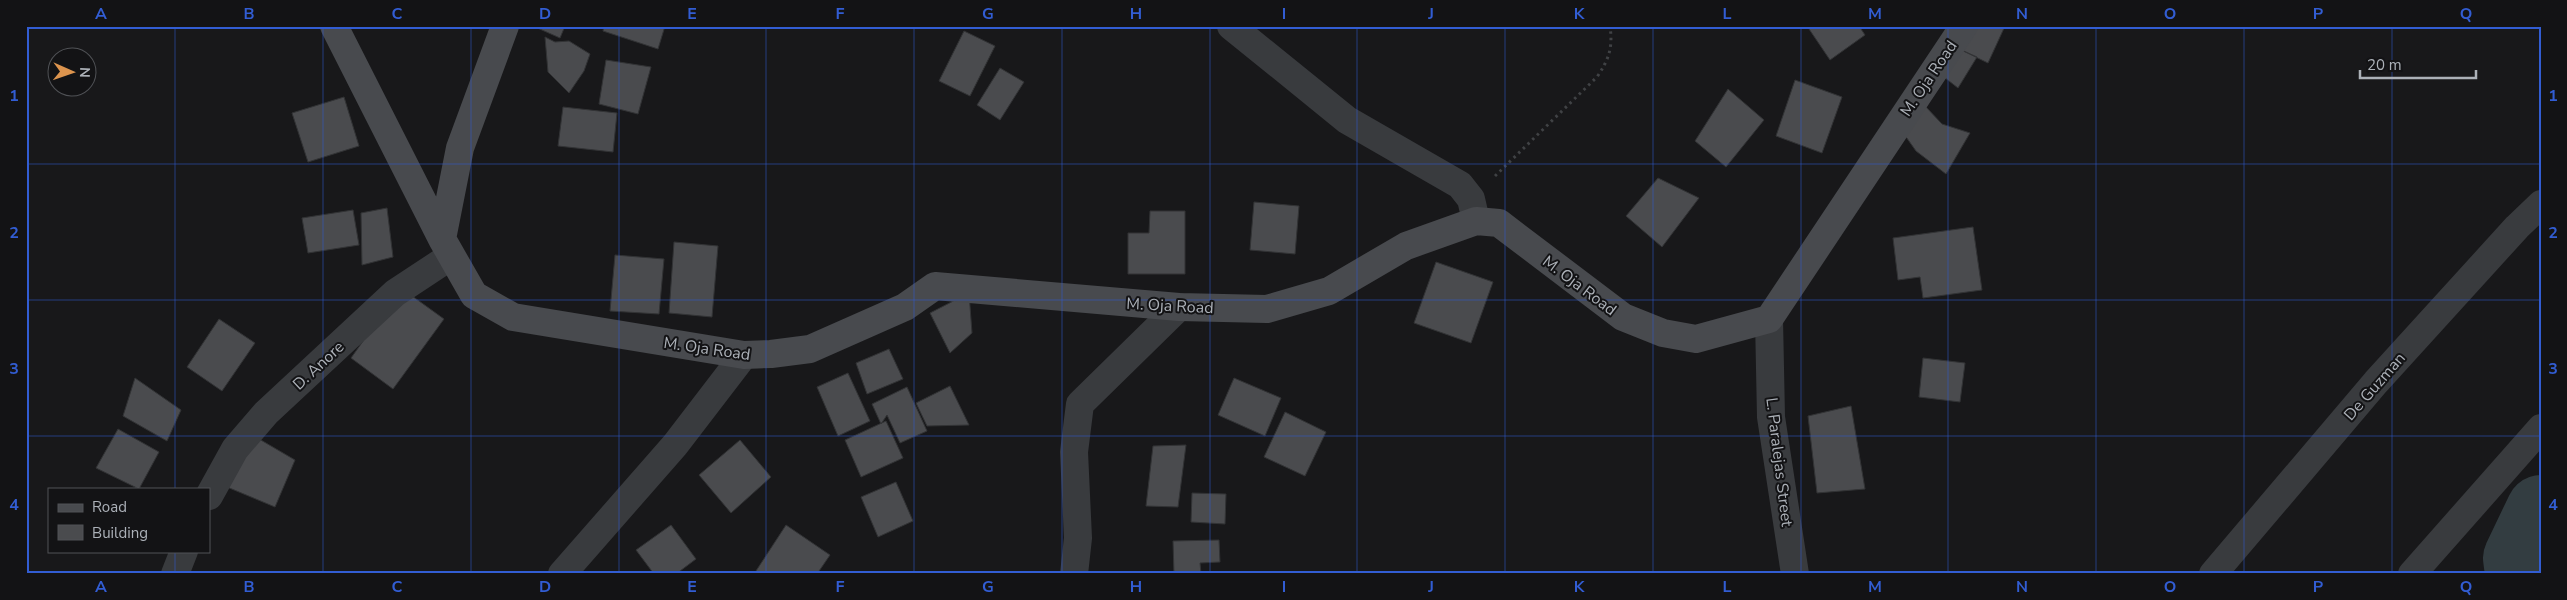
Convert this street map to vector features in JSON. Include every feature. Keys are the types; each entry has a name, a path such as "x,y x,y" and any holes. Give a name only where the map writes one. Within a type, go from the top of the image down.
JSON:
{"street":[{"name":"M. Oja Road","path":"334,26 447,247 474,295 514,317 744,355 810,349 904,307 935,286 1179,307 1267,309 1329,291 1406,246 1476,221 1499,223 1623,317 1663,333 1696,339 1769,319 1964,26"},
{"path":"447,247 460,148 505,26"},
{"path":"1231,26 1347,120 1460,184 1471,199 1476,221"},
{"name":"De Guzman","path":"2213,574 2376,382 2517,227 2541,204"},
{"name":"D. Anore","path":"210,494 235,449 266,413 447,247"},
{"path":"1074,574 1078,538 1074,452 1080,404 1179,307"},
{"name":"L. Paralejas Street","path":"1769,319 1771,417 1795,574"},
{"path":"562,574 675,444 744,355"},
{"path":"2412,574 2541,428"},
{"path":"175,574 184,552"}],"path":[{"path":"1476,221 1483,190 1498,172 1597,77 1606,64 1612,44 1610,26"}],"building":[{"path":"533,26 565,26 560,38"},
{"path":"604,26 665,26 658,49 603,31"},
{"path":"1807,26 1859,26 1865,35 1830,60"},
{"path":"1965,26 2005,26 1988,63 1955,47"},
{"path":"964,31 995,46 970,96 939,81"},
{"path":"545,37 555,42 569,41 590,54 584,71 569,93 548,72"},
{"path":"1955,47 1977,57 1958,88 1935,70"},
{"path":"606,60 651,67 638,114 599,104"},
{"path":"1000,68 1024,82 1000,120 977,105"},
{"path":"1795,80 1842,97 1822,153 1776,136"},
{"path":"1728,89 1764,120 1726,167 1695,141"},
{"path":"344,97 359,146 308,162 292,113"},
{"path":"563,107 617,113 613,152 558,146"},
{"path":"1926,107 1942,124 1970,133 1946,174 1916,151 1904,134"},
{"path":"1658,178 1699,198 1662,247 1626,216"},
{"path":"1254,202 1299,206 1295,254 1250,250"},
{"path":"387,208 393,257 362,265 361,213"},
{"path":"353,210 359,245 308,253 302,218"},
{"path":"1150,211 1185,211 1185,274 1128,274 1128,233 1149,233"},
{"path":"1973,227 1982,290 1923,298 1920,277 1898,280 1893,238"},
{"path":"674,242 718,246 712,317 669,313"},
{"path":"615,255 664,259 659,314 610,311"},
{"path":"1436,262 1493,282 1471,343 1414,323"},
{"path":"401,288 444,319 393,389 351,358"},
{"path":"969,293 972,333 950,353 930,313"},
{"path":"219,319 255,343 222,391 187,367"},
{"path":"889,349 903,379 867,394 856,363"},
{"path":"1923,358 1965,363 1960,402 1919,397"},
{"path":"848,373 870,421 838,436 817,387"},
{"path":"135,378 181,410 167,441 123,416"},
{"path":"1234,378 1281,398 1265,436 1218,415"},
{"path":"950,386 969,425 927,426 916,403"},
{"path":"907,387 927,431 900,443 887,415 881,424 872,404"},
{"path":"1851,406 1865,489 1817,493 1808,416"},
{"path":"1285,412 1326,432 1305,476 1264,457"},
{"path":"886,421 903,458 861,477 845,440"},
{"path":"118,429 159,452 140,488 96,468"},
{"path":"242,429 295,460 275,507 215,482"},
{"path":"740,440 771,477 731,513 699,475"},
{"path":"1186,445 1178,507 1146,506 1153,446"},
{"path":"896,482 913,521 878,537 861,497"},
{"path":"1192,493 1226,494 1225,524 1191,522"},
{"path":"671,525 696,559 676,574 654,574 636,550"},
{"path":"786,525 830,555 817,574 754,574"},
{"path":"1219,540 1220,562 1200,563 1201,574 1174,574 1173,541"}],"waterway":[{"path":"2520,574 2518,558 2541,510"}]}
